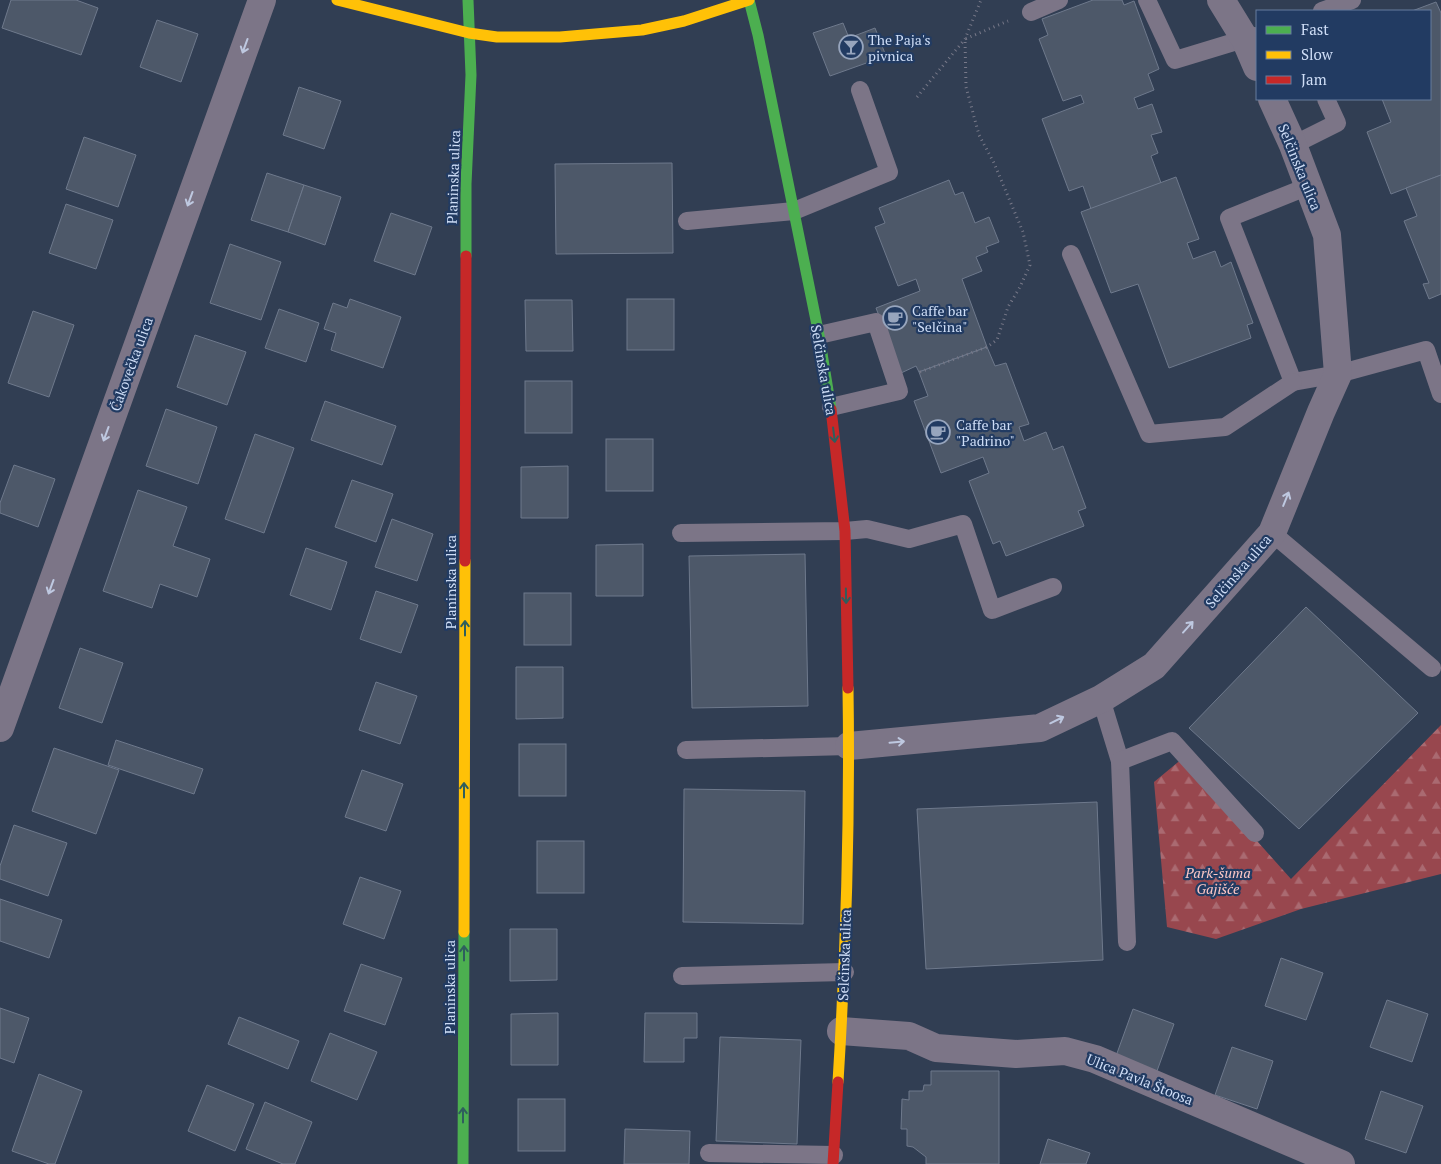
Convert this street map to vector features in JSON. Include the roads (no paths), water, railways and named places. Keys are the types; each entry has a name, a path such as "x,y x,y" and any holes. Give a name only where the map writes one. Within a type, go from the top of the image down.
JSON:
{"street":[{"name":"Čakovečka ulica","path":"0,728 262,0"},
{"path":"337,0 469,33 496,36 560,37 642,30 684,21 749,0"},
{"name":"Planinska ulica","path":"463,1164 466,204 471,75 468,0"},
{"name":"Selčinska ulica","path":"749,0 758,35 818,335 831,407 845,531 849,746 845,972 834,1160"},
{"path":"1221,0 1251,37 1256,61"},
{"name":"Selčinska ulica","path":"849,746 1040,728 1101,699 1154,666 1272,533 1338,374 1327,235 1309,186 1272,100"},
{"name":"Ulica Pavla Štoosa","path":"841,1032 908,1036 936,1048 1016,1054 1065,1051 1096,1059 1341,1164"}],"lane":[{"path":"1031,12 1060,0"},
{"path":"1146,0 1175,60 1251,37"},
{"path":"1325,10 1352,0"},
{"path":"687,221 794,211 889,172 860,90"},
{"path":"1292,145 1337,124 1326,100"},
{"path":"1293,382 1229,218 1309,186"},
{"path":"1072,254 1149,434 1225,427 1293,382 1338,374 1426,350 1441,394"},
{"path":"818,335 876,322 899,391 831,407"},
{"path":"681,533 845,531 867,529 909,539 963,524 992,610 1052,587"},
{"path":"1272,533 1432,668"},
{"path":"1101,699 1120,761 1128,942"},
{"path":"1120,761 1172,741 1255,833"},
{"path":"686,750 849,746"},
{"path":"682,976 845,972"},
{"path":"709,1153 834,1160"}],"place":[{"name":"The Paja's pivnica","path":"851,47"},
{"name":"Caffe bar \"Selčina\"","path":"895,318"},
{"name":"Caffe bar \"Padrino\"","path":"938,432"}],"park label":[{"name":"Park-šuma Gajišće","path":"1218,880"}]}
